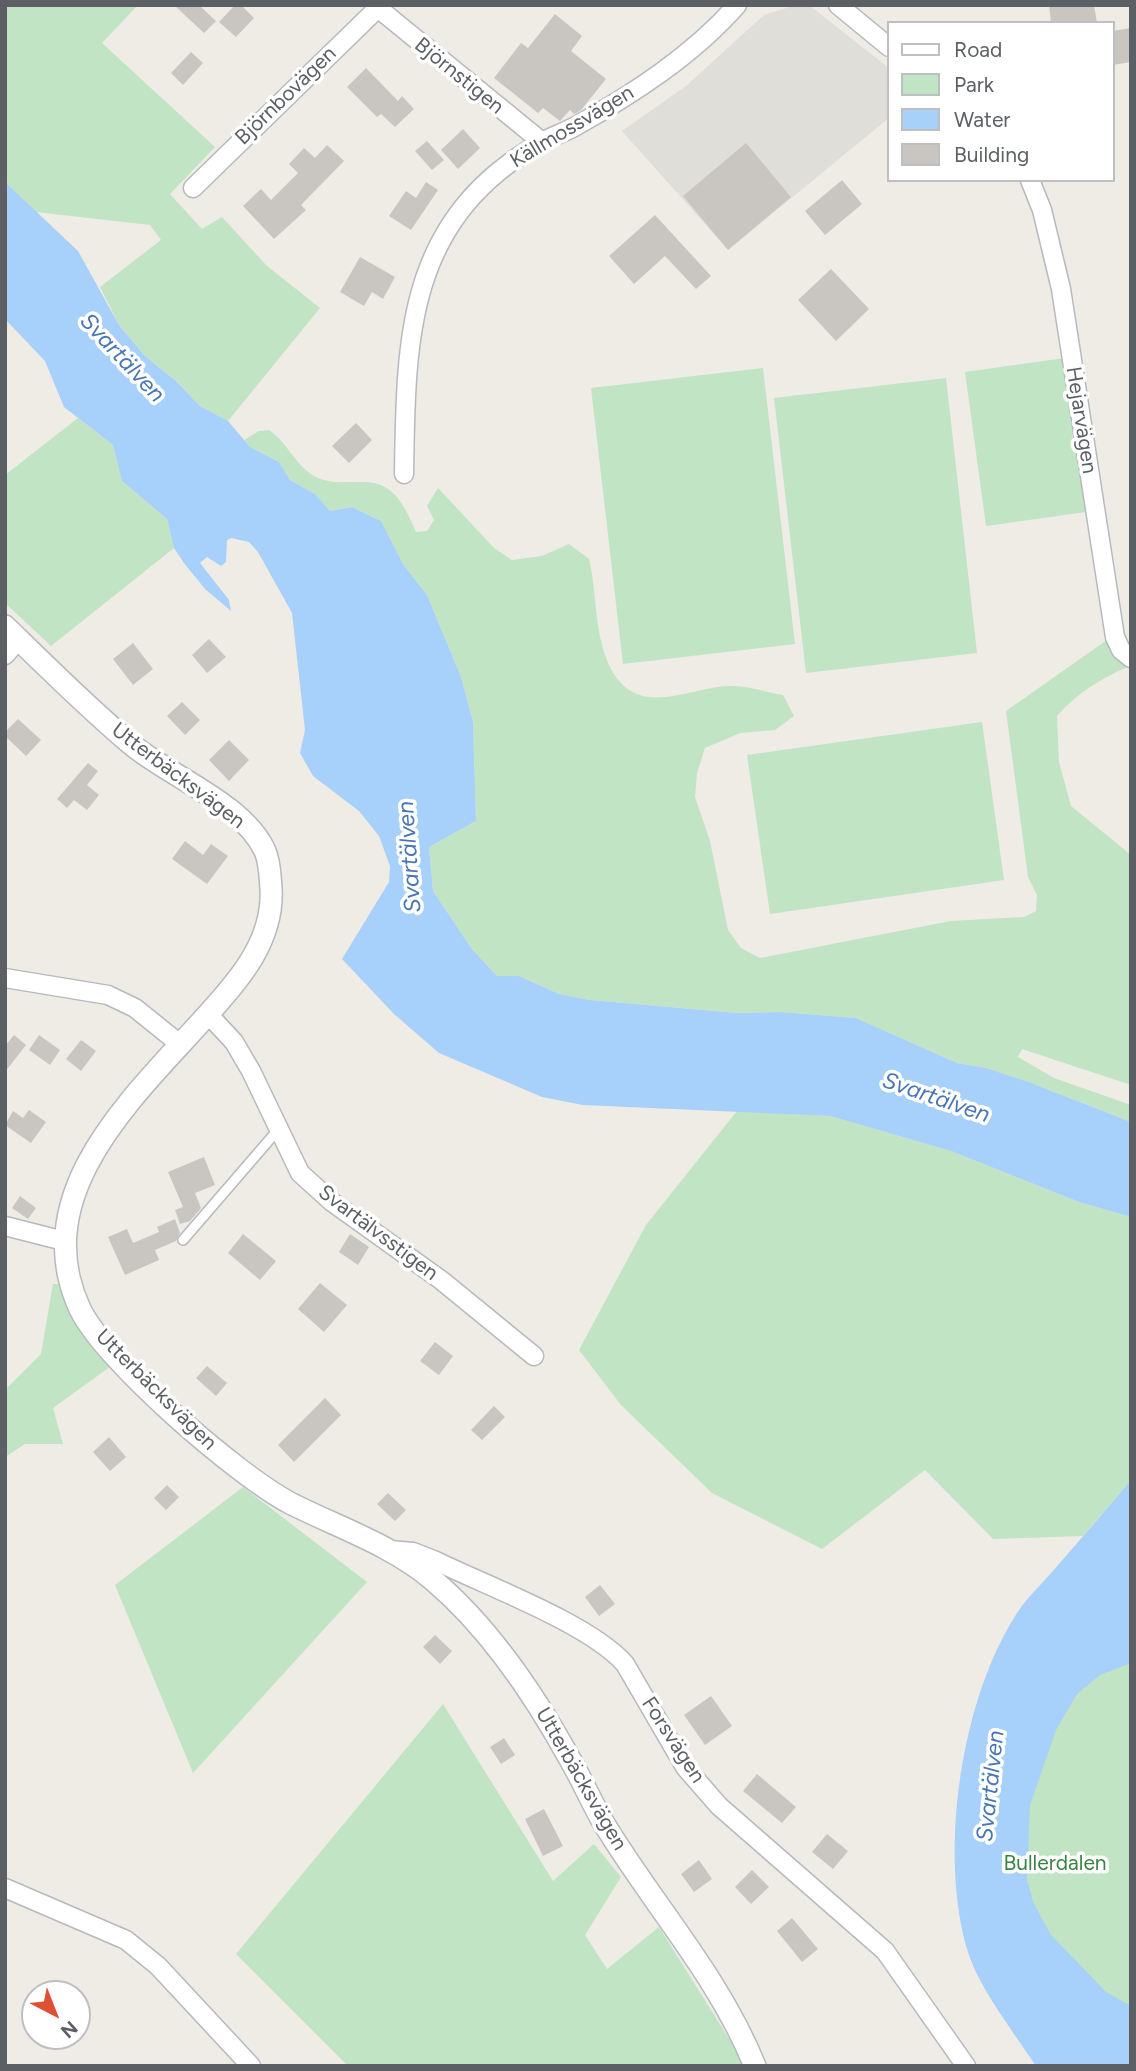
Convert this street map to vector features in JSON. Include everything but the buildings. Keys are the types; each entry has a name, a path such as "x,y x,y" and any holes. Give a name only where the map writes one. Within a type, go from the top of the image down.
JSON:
{"street":[{"name":"Källmossvägen","path":"404,474 406,368 417,301 434,250 458,213 502,169 542,142 575,126 635,90 693,48 737,5"},
{"path":"838,5 888,46"},
{"name":"Björnstigen","path":"379,7 542,142"},
{"name":"Björnbovägen","path":"193,188 379,7"},
{"name":"Hejarvägen","path":"1031,182 1042,210 1060,289 1115,637 1121,650 1131,658"},
{"name":"Utterbäcksvägen","path":"10,640 136,749 243,821 265,850 271,901 259,951 109,1128 77,1181 64,1241 69,1279 82,1313 111,1351 176,1415 237,1469 285,1500 386,1550 432,1579 474,1619 539,1708 602,1820 661,1911 714,1983 737,2023 755,2066"},
{"path":"5,978 108,995 135,1008 181,1045"},
{"name":"Svartälvsstigen","path":"208,1014 234,1042 251,1071 277,1130 300,1173 332,1202 441,1280 534,1356"},
{"path":"5,1226 64,1241"},
{"name":"Forsvägen","path":"386,1550 413,1552 436,1561 587,1634 612,1650 625,1664 685,1768 719,1806 885,1951 967,2066"},
{"path":"5,1888 126,1940 158,1966 251,2066"}],"lane":[{"path":"183,1240 277,1130"}],"shaded area":[{"path":"796,5 809,5 888,67 888,119 728,250 622,131 686,86 764,15"}],"green space":[{"path":"5,5 138,5 102,43 215,147 170,194 202,229 222,217 267,266 320,308 228,421 200,406 176,381 145,356 119,325 100,287 161,240 150,225 36,212 5,182"},
{"path":"1065,358 1086,512 986,526 965,372"},
{"path":"763,368 795,644 623,664 591,388"},
{"path":"946,378 977,653 806,673 774,398"},
{"path":"78,418 113,445 122,481 167,519 174,548 51,646 5,603 5,475"},
{"path":"269,430 301,466 319,479 372,483 390,490 407,513 416,532 427,531 434,520 427,506 438,488 494,548 512,560 542,556 569,544 589,559 604,652 620,682 633,692 647,697 663,697 736,686 783,695 794,716 775,730 740,733 705,748 697,773 695,797 710,841 728,930 741,948 760,958 951,921 1024,917 1036,911 1037,895 1028,877 1006,711 1107,640 1127,667 1089,688 1057,716 1059,762 1071,806 1131,855 1131,1085 1022,1049 1018,1057 1054,1078 1131,1105 1131,1122 1026,1081 986,1068 957,1063 856,1018 780,1012 737,1013 590,1000 559,994 519,976 497,976 472,949 433,891 429,847 476,821 473,722 461,677 427,595 403,564 381,521 352,507 330,511 315,494 290,480 279,462 250,447 244,440 259,431"},
{"path":"982,722 1004,880 770,914 747,755"},
{"path":"737,1111 830,1116 951,1151 1079,1202 1131,1217 1131,1480 1083,1536 993,1539 925,1470 822,1549 712,1493 621,1405 579,1350 646,1225"},
{"path":"53,1284 69,1284 118,1361 53,1408 63,1444 25,1444 5,1457 5,1390 41,1354"},
{"path":"243,1487 367,1582 193,1773 115,1585"},
{"name":"Bullerdalen","path":"1131,1553 1131,2006 1026,1970 986,1783"},
{"path":"443,1704 553,1881 594,1844 621,1877 585,1935 607,1969 659,1927 743,2061 743,2066 348,2066 236,1954"}],"water":[{"name":"Svartälven","path":"5,182 78,251 119,325 145,356 176,381 200,406 228,421 250,447 279,462 290,480 315,494 330,511 352,507 381,521 403,564 427,595 461,677 473,722 476,821 429,847 433,891 472,949 497,976 519,976 559,994 590,1000 737,1013 780,1012 856,1018 957,1063 986,1068 1026,1081 1131,1122 1131,1217 1079,1202 951,1151 830,1116 583,1105 542,1097 439,1053 394,1014 342,959 389,882 390,866 379,836 359,811 313,776 300,753 305,730 292,613 258,552 249,542 231,538 227,540 226,562 221,566 207,557 200,563 229,600 231,611 205,589 174,548 167,519 122,481 113,445 64,407 45,361 5,319"},
{"name":"Svartälven","path":"1131,1480 1131,1663 1100,1675 1077,1694 1056,1730 1030,1805 1027,1879 1033,1902 1051,1935 1106,1992 1131,2006 1131,2066 1036,2066 980,1980 968,1952 959,1913 955,1869 960,1778 969,1732 982,1688 998,1648 1017,1613"}]}
